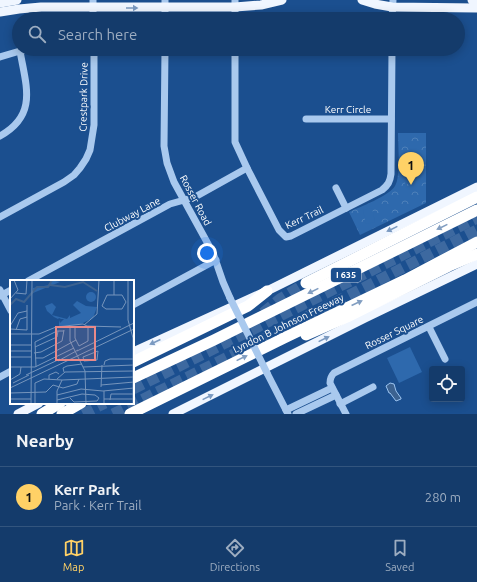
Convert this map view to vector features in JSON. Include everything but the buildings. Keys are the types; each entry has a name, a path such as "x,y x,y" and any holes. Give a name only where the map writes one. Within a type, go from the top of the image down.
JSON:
{"highway":[{"path":"306,283 477,197"},
{"name":"Lyndon B Johnson Freeway","path":"134,378 214,340 477,210"},
{"name":"Lyndon B Johnson Freeway","path":"130,414 405,280 477,242"},
{"path":"284,338 305,335 346,318 449,266 477,254"},
{"path":"134,361 167,344 248,306 267,291"},
{"path":"42,414 58,404"},
{"path":"62,414 79,404"}],"main road":[{"path":"0,2 17,0"},
{"path":"0,12 41,7 93,4 261,5 282,0"},
{"path":"362,0 374,4 477,8"},
{"path":"472,0 477,0"},
{"path":"134,352 267,291 477,187"},
{"path":"173,414 477,264"},
{"path":"18,414 36,404"}],"street":[{"path":"0,57 12,53"},
{"path":"0,136 18,122 24,111 27,100 26,82 21,56"},
{"name":"Crestpark Drive","path":"0,217 64,182 74,175 86,158 90,150 94,125 94,56"},
{"name":"Rosser Road","path":"165,56 165,155 169,171 216,260 230,298 287,412"},
{"name":"Kerr Trail","path":"235,56 234,136 237,147 279,230 286,237 291,236 382,190 390,181 392,56"},
{"name":"Kerr Circle","path":"306,119 391,119"},
{"name":"Clubway Lane","path":"30,280 170,204 195,197 247,168"},
{"path":"336,188 346,208"},
{"path":"134,304 216,260"},
{"path":"1,294 10,309"},
{"name":"Rosser Square","path":"332,388 330,380 334,373 477,302"},
{"path":"429,327 445,359"},
{"path":"0,377 10,372"},
{"path":"340,404 373,387"},
{"path":"287,412 332,388 346,414"},
{"path":"296,414 336,395"}],"green space":[{"path":"398,133 426,133 426,203 360,235 349,212 387,194 395,186 399,168"},
{"path":"405,156 419,156 419,184 405,184"},
{"path":"372,208 375,222 366,224 363,210"},
{"path":"410,347 422,372 399,383 387,358"}],"shaded area":[{"path":"390,383 394,384 401,399 396,401 389,393 386,386"}],"tunnel":[{"path":"134,389 477,218"},
{"path":"134,404 477,230"},
{"path":"263,313 280,299 306,283"},
{"path":"83,414 103,404"},
{"path":"113,414 133,404"}],"place":[{"name":"Kerr Park","path":"411,185"}]}
